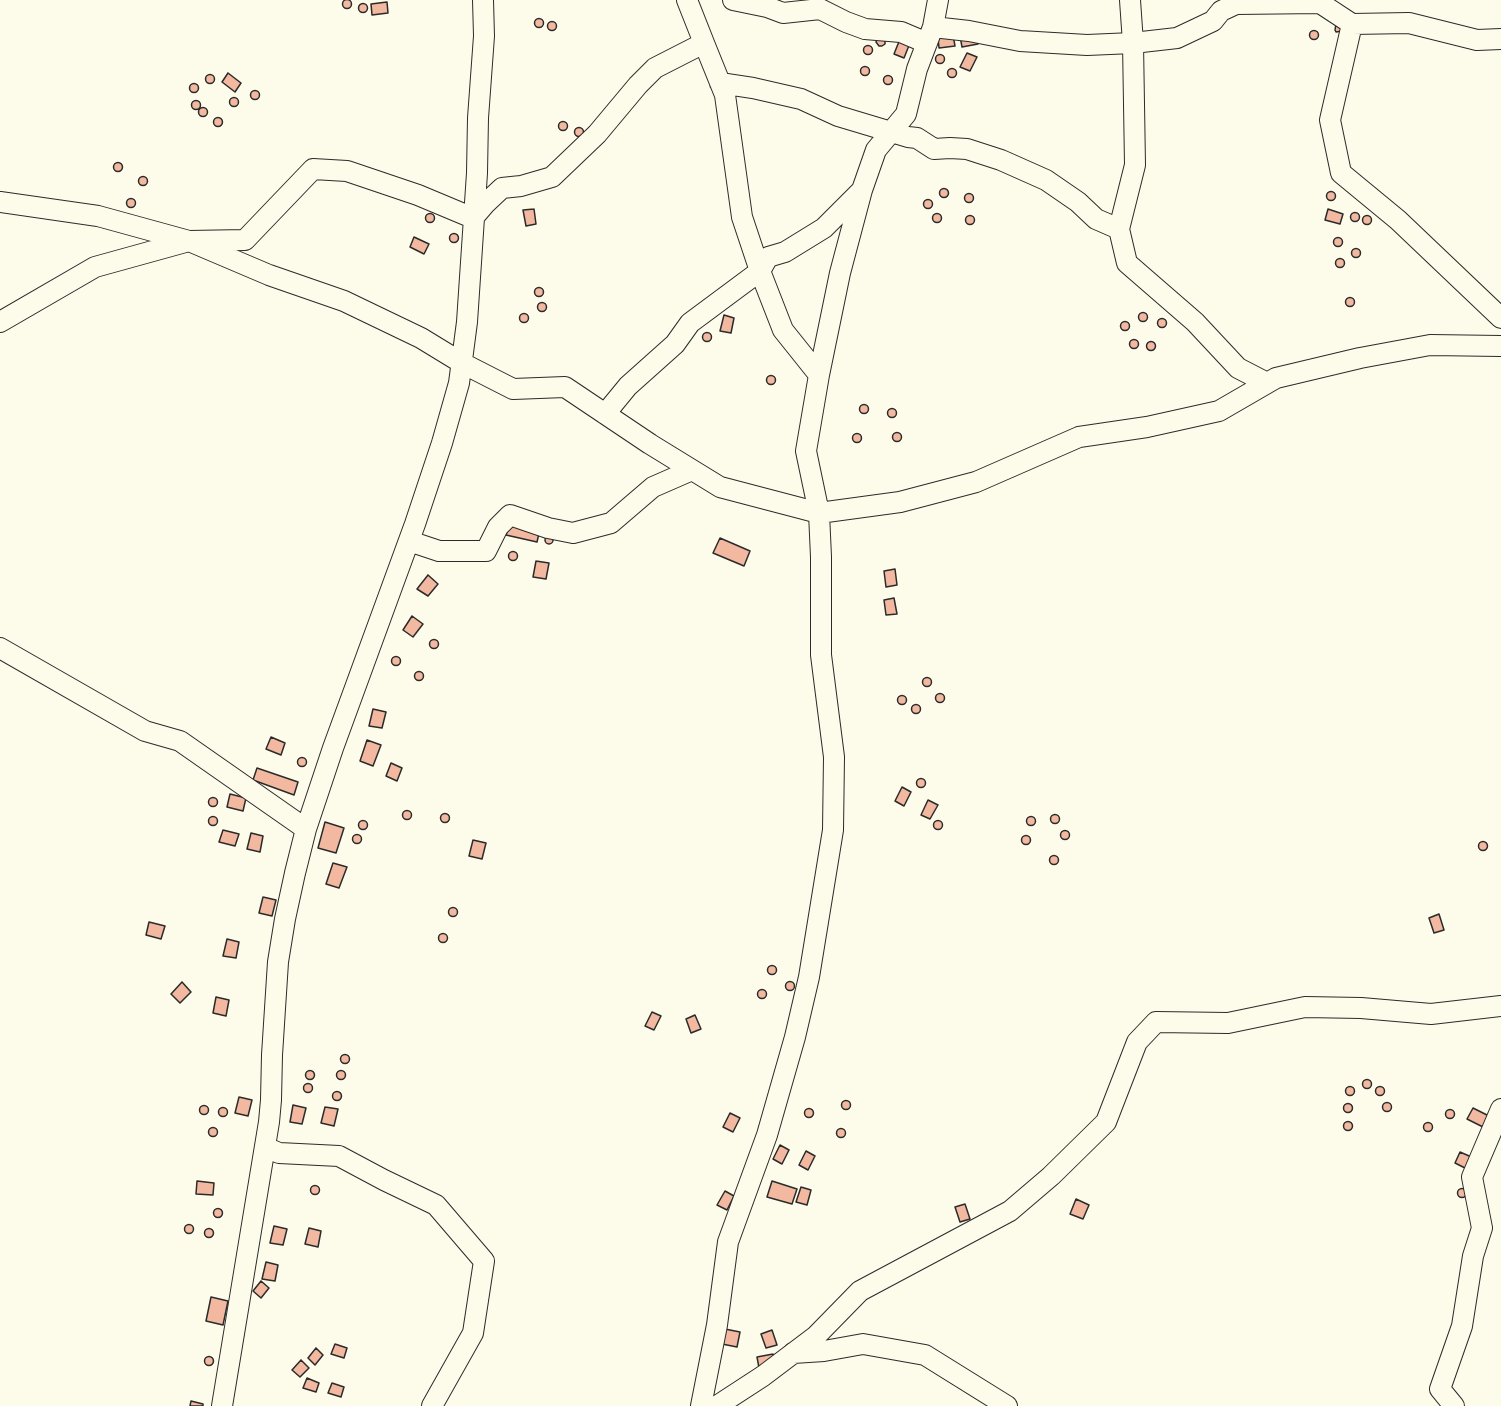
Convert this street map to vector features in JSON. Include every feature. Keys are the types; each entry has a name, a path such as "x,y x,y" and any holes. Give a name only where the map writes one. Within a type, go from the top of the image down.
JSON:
{"street":[{"path":"222,1406 271,1100 278,962 306,829 333,748 409,541 445,435 459,383 467,322 477,173 478,118 484,36 483,0"},
{"path":"687,0 725,95 742,217 760,271 783,330 819,375"},
{"path":"733,0 783,13 820,9 865,29 930,35 969,31 1020,41 1087,45 1177,38 1213,21 1221,11 1236,4 1320,3 1352,24 1409,23 1477,40 1501,39"},
{"path":"701,1406 717,1325 728,1242 767,1135 795,1037 809,977 833,830 834,757 821,655 819,513 806,452 840,273 862,190 876,150 906,114 938,0"},
{"path":"1130,0 1135,165 1119,229 1127,263 1195,322 1238,368 1267,383"},
{"path":"1352,24 1330,120 1341,173 1398,220 1501,318"},
{"path":"473,219 502,188 521,186 552,177 597,134 638,84 656,68 704,43"},
{"path":"720,83 801,99 838,117 917,138 934,149 967,149 1001,160 1046,180 1078,202 1096,219 1119,229"},
{"path":"0,322 95,267 189,241 245,240 313,169 347,171 418,195 473,219"},
{"path":"605,414 628,386 675,344 690,323 760,271 768,257 785,252 824,228 862,190"},
{"path":"0,202 98,216 189,241 269,275 344,301 421,338 462,363 513,389 566,387 650,444 720,487 819,513 900,502 976,482 1079,437 1147,427 1219,411 1276,378 1360,358 1430,345 1501,346"},
{"path":"409,541 439,551 486,551 498,527 510,515 548,528 573,533 611,523 653,486 692,470"},
{"path":"0,648 145,731 180,741 306,829"},
{"path":"717,1406 763,1376 816,1336 860,1291 1010,1211 1051,1176 1106,1122 1137,1042 1156,1022 1228,1023 1305,1007 1361,1008 1431,1014 1501,1006"},
{"path":"1454,1406 1440,1389 1462,1326 1473,1256 1482,1228 1472,1177 1501,1109"},
{"path":"265,1147 279,1153 339,1156 436,1205 484,1261 473,1333 432,1406"},
{"path":"793,1353 824,1352 863,1344 926,1354 1007,1406"}],"building":[{"path":"347,0 351,4 347,8 343,4"},
{"path":"387,2 388,13 372,15 371,4"},
{"path":"363,3 368,8 363,13 358,8"},
{"path":"539,18 544,23 539,28 534,23"},
{"path":"552,21 557,26 552,31 547,26"},
{"path":"1336,24 1343,28 1342,31 1336,32"},
{"path":"1314,31 1318,35 1314,39 1310,35"},
{"path":"976,34 978,44 962,47 960,36"},
{"path":"953,35 955,46 939,48 938,38"},
{"path":"877,39 885,39 885,44 879,46"},
{"path":"900,39 910,43 904,58 894,54"},
{"path":"868,45 873,50 868,55 863,50"},
{"path":"967,53 977,57 970,71 960,67"},
{"path":"940,54 945,59 940,64 935,59"},
{"path":"865,66 870,71 865,76 860,71"},
{"path":"952,68 957,73 952,78 947,73"},
{"path":"228,73 241,83 235,92 222,82"},
{"path":"210,74 215,79 210,84 205,79"},
{"path":"888,75 893,80 888,85 883,80"},
{"path":"194,83 199,88 194,93 189,88"},
{"path":"255,90 260,95 255,100 250,95"},
{"path":"234,97 239,102 234,107 229,102"},
{"path":"196,100 201,105 196,110 191,105"},
{"path":"203,107 208,112 203,117 198,112"},
{"path":"218,117 223,122 218,127 213,122"},
{"path":"563,122 567,126 563,130 559,126"},
{"path":"579,128 583,132 579,136 575,132"},
{"path":"118,162 123,167 118,172 113,167"},
{"path":"143,176 148,181 143,186 138,181"},
{"path":"944,188 949,193 944,198 939,193"},
{"path":"1331,191 1336,196 1331,201 1326,196"},
{"path":"969,193 974,198 969,203 964,198"},
{"path":"131,198 136,203 131,208 126,203"},
{"path":"928,199 933,204 928,209 923,204"},
{"path":"534,209 536,224 526,226 523,210"},
{"path":"1328,209 1343,214 1340,224 1325,220"},
{"path":"1355,212 1360,217 1355,222 1350,217"},
{"path":"937,213 942,218 937,223 932,218"},
{"path":"430,214 434,218 430,222 426,218"},
{"path":"1367,215 1372,220 1367,225 1362,220"},
{"path":"970,216 974,220 970,224 966,220"},
{"path":"454,233 459,238 454,243 449,238"},
{"path":"414,237 429,244 424,254 410,247"},
{"path":"1338,237 1343,242 1338,247 1333,242"},
{"path":"1356,248 1361,253 1356,258 1351,253"},
{"path":"1340,258 1345,263 1340,268 1335,263"},
{"path":"539,287 544,292 539,297 534,292"},
{"path":"1350,298 1354,302 1350,306 1346,302"},
{"path":"542,302 547,307 542,312 537,307"},
{"path":"1143,312 1148,317 1143,322 1138,317"},
{"path":"524,313 529,318 524,323 519,318"},
{"path":"724,315 734,318 731,333 720,331"},
{"path":"1162,318 1167,323 1162,328 1157,323"},
{"path":"1125,321 1130,326 1125,331 1120,326"},
{"path":"707,332 712,337 707,342 702,337"},
{"path":"1134,339 1139,344 1134,349 1129,344"},
{"path":"1151,341 1156,346 1151,351 1146,346"},
{"path":"771,375 776,380 771,385 766,380"},
{"path":"864,404 869,409 864,414 859,409"},
{"path":"892,408 897,413 892,418 887,413"},
{"path":"857,433 862,438 857,443 852,438"},
{"path":"897,433 901,437 897,441 893,437"},
{"path":"510,522 540,529 537,542 506,535"},
{"path":"549,536 553,540 549,544 545,540"},
{"path":"720,538 750,551 744,566 713,553"},
{"path":"513,551 518,556 513,561 508,556"},
{"path":"536,561 549,563 546,579 533,577"},
{"path":"895,569 897,585 886,587 884,571"},
{"path":"428,575 438,584 428,596 417,589"},
{"path":"894,598 897,614 886,615 884,600"},
{"path":"412,616 423,624 413,637 403,630"},
{"path":"434,639 439,644 434,649 429,644"},
{"path":"396,656 401,661 396,666 391,661"},
{"path":"419,671 424,676 419,681 414,676"},
{"path":"927,677 932,682 927,687 922,682"},
{"path":"940,694 944,698 940,702 936,698"},
{"path":"902,695 907,700 902,705 897,700"},
{"path":"916,704 921,709 916,714 911,709"},
{"path":"373,709 386,712 382,728 369,726"},
{"path":"271,737 285,743 281,755 266,749"},
{"path":"367,740 381,745 373,766 360,761"},
{"path":"302,757 307,762 302,767 297,762"},
{"path":"391,763 402,768 397,781 386,776"},
{"path":"257,768 298,782 294,795 253,780"},
{"path":"921,779 925,783 921,787 917,783"},
{"path":"902,787 911,792 904,806 895,801"},
{"path":"230,794 246,798 243,811 227,807"},
{"path":"213,797 218,802 213,807 208,802"},
{"path":"928,800 938,805 930,819 921,815"},
{"path":"407,810 412,815 407,820 402,815"},
{"path":"445,813 450,818 445,823 440,818"},
{"path":"1055,814 1060,819 1055,824 1050,819"},
{"path":"1031,816 1036,821 1031,826 1026,821"},
{"path":"213,817 217,821 213,825 209,821"},
{"path":"363,820 368,825 363,830 358,825"},
{"path":"938,820 943,825 938,830 933,825"},
{"path":"325,822 344,828 336,853 318,848"},
{"path":"223,830 239,834 235,846 219,842"},
{"path":"1065,830 1070,835 1065,840 1060,835"},
{"path":"251,833 263,836 260,852 247,849"},
{"path":"357,835 361,839 357,843 353,839"},
{"path":"1026,835 1031,840 1026,845 1021,840"},
{"path":"473,840 486,843 482,859 469,856"},
{"path":"1483,841 1488,846 1483,851 1478,846"},
{"path":"1054,855 1059,860 1054,865 1049,860"},
{"path":"333,863 347,867 339,888 326,884"},
{"path":"263,897 276,900 272,916 259,913"},
{"path":"453,907 458,912 453,917 448,912"},
{"path":"1439,914 1444,930 1434,933 1429,918"},
{"path":"149,922 165,926 161,939 146,935"},
{"path":"443,933 448,938 443,943 438,938"},
{"path":"227,939 239,942 236,958 223,956"},
{"path":"772,965 777,970 772,975 767,970"},
{"path":"790,981 795,986 790,991 785,986"},
{"path":"182,982 191,992 180,1003 171,994"},
{"path":"762,989 767,994 762,999 757,994"},
{"path":"216,997 229,1000 226,1016 213,1013"},
{"path":"652,1012 661,1016 654,1030 645,1026"},
{"path":"695,1015 701,1029 691,1033 686,1019"},
{"path":"345,1054 350,1059 345,1064 340,1059"},
{"path":"310,1070 315,1075 310,1080 305,1075"},
{"path":"341,1070 346,1075 341,1080 336,1075"},
{"path":"1367,1079 1372,1084 1367,1089 1362,1084"},
{"path":"308,1083 313,1088 308,1093 303,1088"},
{"path":"1350,1086 1355,1091 1350,1096 1345,1091"},
{"path":"1380,1086 1385,1091 1380,1096 1375,1091"},
{"path":"337,1091 342,1096 337,1101 332,1096"},
{"path":"239,1097 252,1100 248,1116 235,1113"},
{"path":"846,1100 851,1105 846,1110 841,1105"},
{"path":"1387,1102 1392,1107 1387,1112 1382,1107"},
{"path":"1348,1104 1352,1108 1348,1112 1344,1108"},
{"path":"204,1105 209,1110 204,1115 199,1110"},
{"path":"293,1105 306,1108 302,1124 290,1122"},
{"path":"223,1107 228,1112 223,1117 218,1112"},
{"path":"325,1107 338,1109 334,1126 321,1123"},
{"path":"809,1108 814,1113 809,1118 804,1113"},
{"path":"1473,1108 1489,1116 1483,1127 1467,1119"},
{"path":"1450,1109 1455,1114 1450,1119 1445,1114"},
{"path":"730,1113 740,1118 733,1132 723,1127"},
{"path":"1348,1121 1353,1126 1348,1131 1343,1126"},
{"path":"1428,1123 1432,1127 1428,1131 1424,1127"},
{"path":"213,1127 218,1132 213,1137 208,1132"},
{"path":"841,1128 846,1133 841,1138 836,1133"},
{"path":"780,1145 789,1150 782,1164 773,1159"},
{"path":"806,1151 815,1156 808,1170 799,1165"},
{"path":"1460,1152 1476,1159 1471,1171 1455,1163"},
{"path":"197,1181 214,1183 213,1195 196,1194"},
{"path":"772,1181 797,1189 792,1204 767,1197"},
{"path":"315,1185 320,1190 315,1195 310,1190"},
{"path":"801,1187 811,1190 807,1205 796,1202"},
{"path":"1462,1189 1466,1193 1462,1197 1458,1193"},
{"path":"725,1191 734,1196 727,1210 717,1205"},
{"path":"1076,1199 1089,1205 1083,1219 1070,1214"},
{"path":"965,1204 970,1219 960,1222 955,1207"},
{"path":"218,1208 223,1213 218,1218 213,1213"},
{"path":"189,1224 194,1229 189,1234 184,1229"},
{"path":"274,1226 287,1229 283,1245 270,1243"},
{"path":"209,1228 214,1233 209,1238 204,1233"},
{"path":"309,1228 321,1231 318,1247 305,1244"},
{"path":"266,1262 278,1265 275,1281 262,1279"},
{"path":"261,1281 269,1288 261,1298 253,1291"},
{"path":"211,1297 228,1301 223,1325 206,1321"},
{"path":"725,1329 740,1332 737,1347 722,1344"},
{"path":"772,1330 777,1345 766,1348 761,1334"},
{"path":"335,1344 347,1348 344,1358 331,1354"},
{"path":"316,1348 323,1355 315,1365 308,1358"},
{"path":"773,1354 775,1364 759,1368 757,1357"},
{"path":"209,1356 214,1361 209,1366 204,1361"},
{"path":"301,1360 309,1368 300,1377 292,1370"},
{"path":"307,1378 319,1383 316,1392 303,1388"},
{"path":"332,1383 344,1387 341,1397 328,1393"},
{"path":"191,1401 203,1404 203,1406 190,1406"}]}
